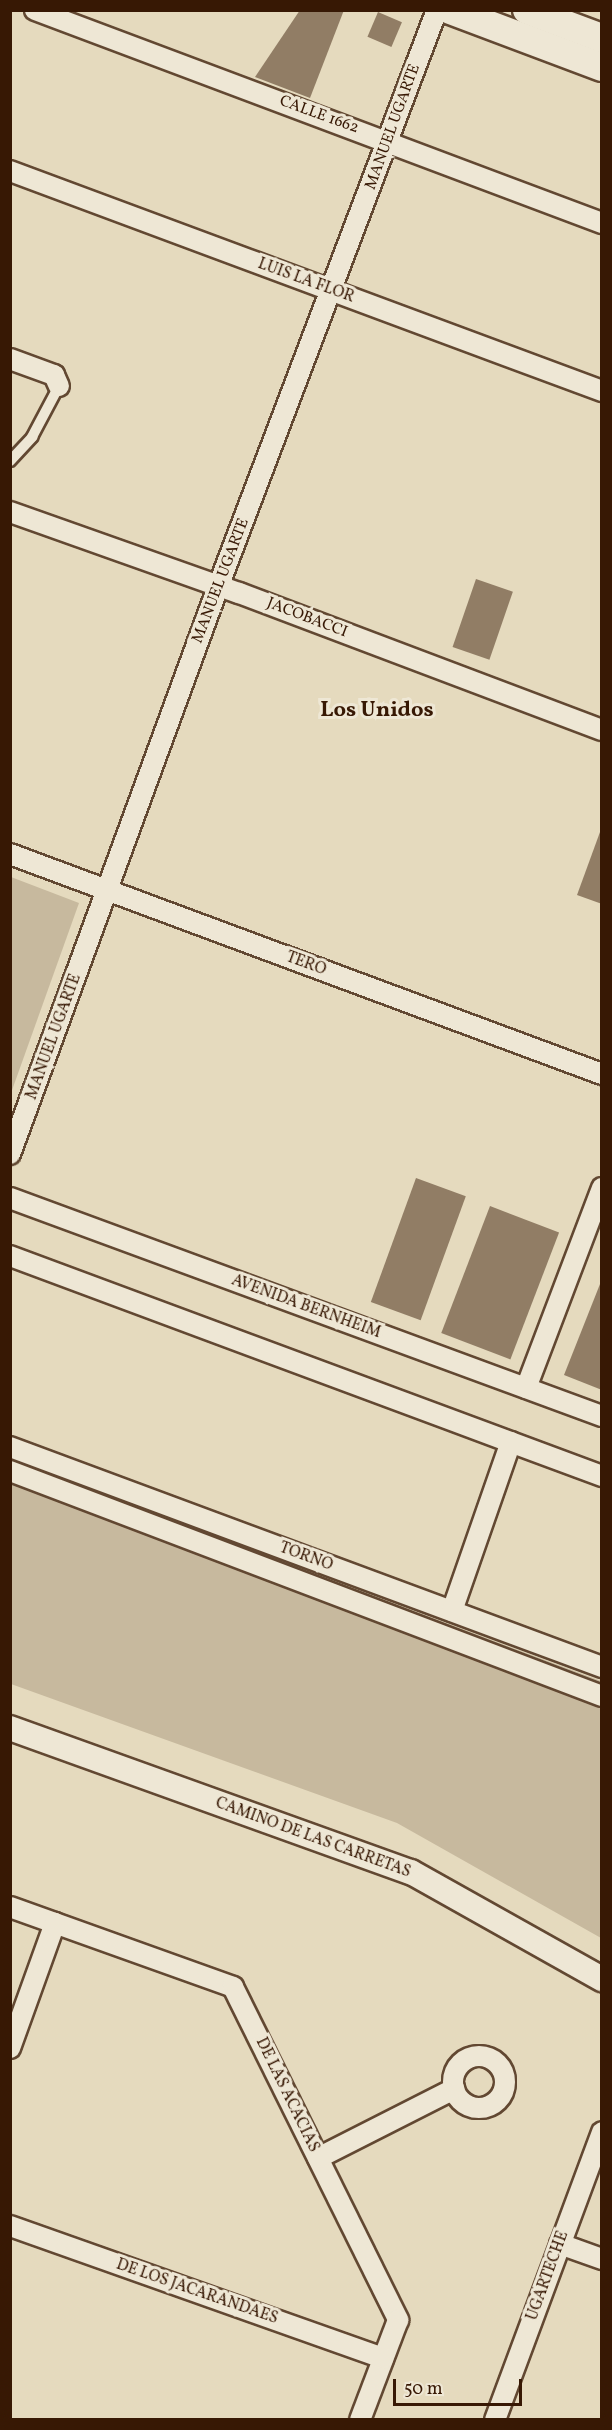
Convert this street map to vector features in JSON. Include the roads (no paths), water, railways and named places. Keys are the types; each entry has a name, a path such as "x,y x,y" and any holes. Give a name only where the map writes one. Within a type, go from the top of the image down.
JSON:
{"main road":[{"path":"450,10 602,67"},
{"path":"527,10 602,38"}],"street":[{"name":"CALLE 1662","path":"35,10 602,222"},
{"name":"MANUEL UGARTE","path":"10,1154 109,890 218,587 437,10"},
{"name":"LUIS LA FLOR","path":"10,171 602,391"},
{"path":"10,359 54,375 59,386"},
{"name":"JACOBACCI","path":"10,512 602,730"},
{"name":"TERO","path":"10,854 602,1074"},
{"path":"526,1388 602,1188"},
{"name":"AVENIDA BERNHEIM","path":"10,1198 602,1416"},
{"path":"10,1256 602,1476"},
{"path":"452,1611 512,1442"},
{"name":"TORNO","path":"10,1447 602,1667"},
{"path":"10,1471 602,1696"},
{"name":"CAMINO DE LAS CARRETAS","path":"10,1728 411,1872 602,1979"},
{"name":"DE LAS ACACIAS","path":"10,1907 233,1987 398,2320 360,2420"},
{"path":"10,2048 55,1923"},
{"path":"318,2158 454,2089"},
{"name":"UGARTECHE","path":"496,2419 602,2132"},
{"name":"DE LOS JACARANDAES","path":"10,2226 383,2358"},
{"path":"560,2244 602,2259"}],"lane":[{"path":"10,460 32,437 59,386"}],"district":[{"name":"Los Unidos","path":"377,711"}]}
